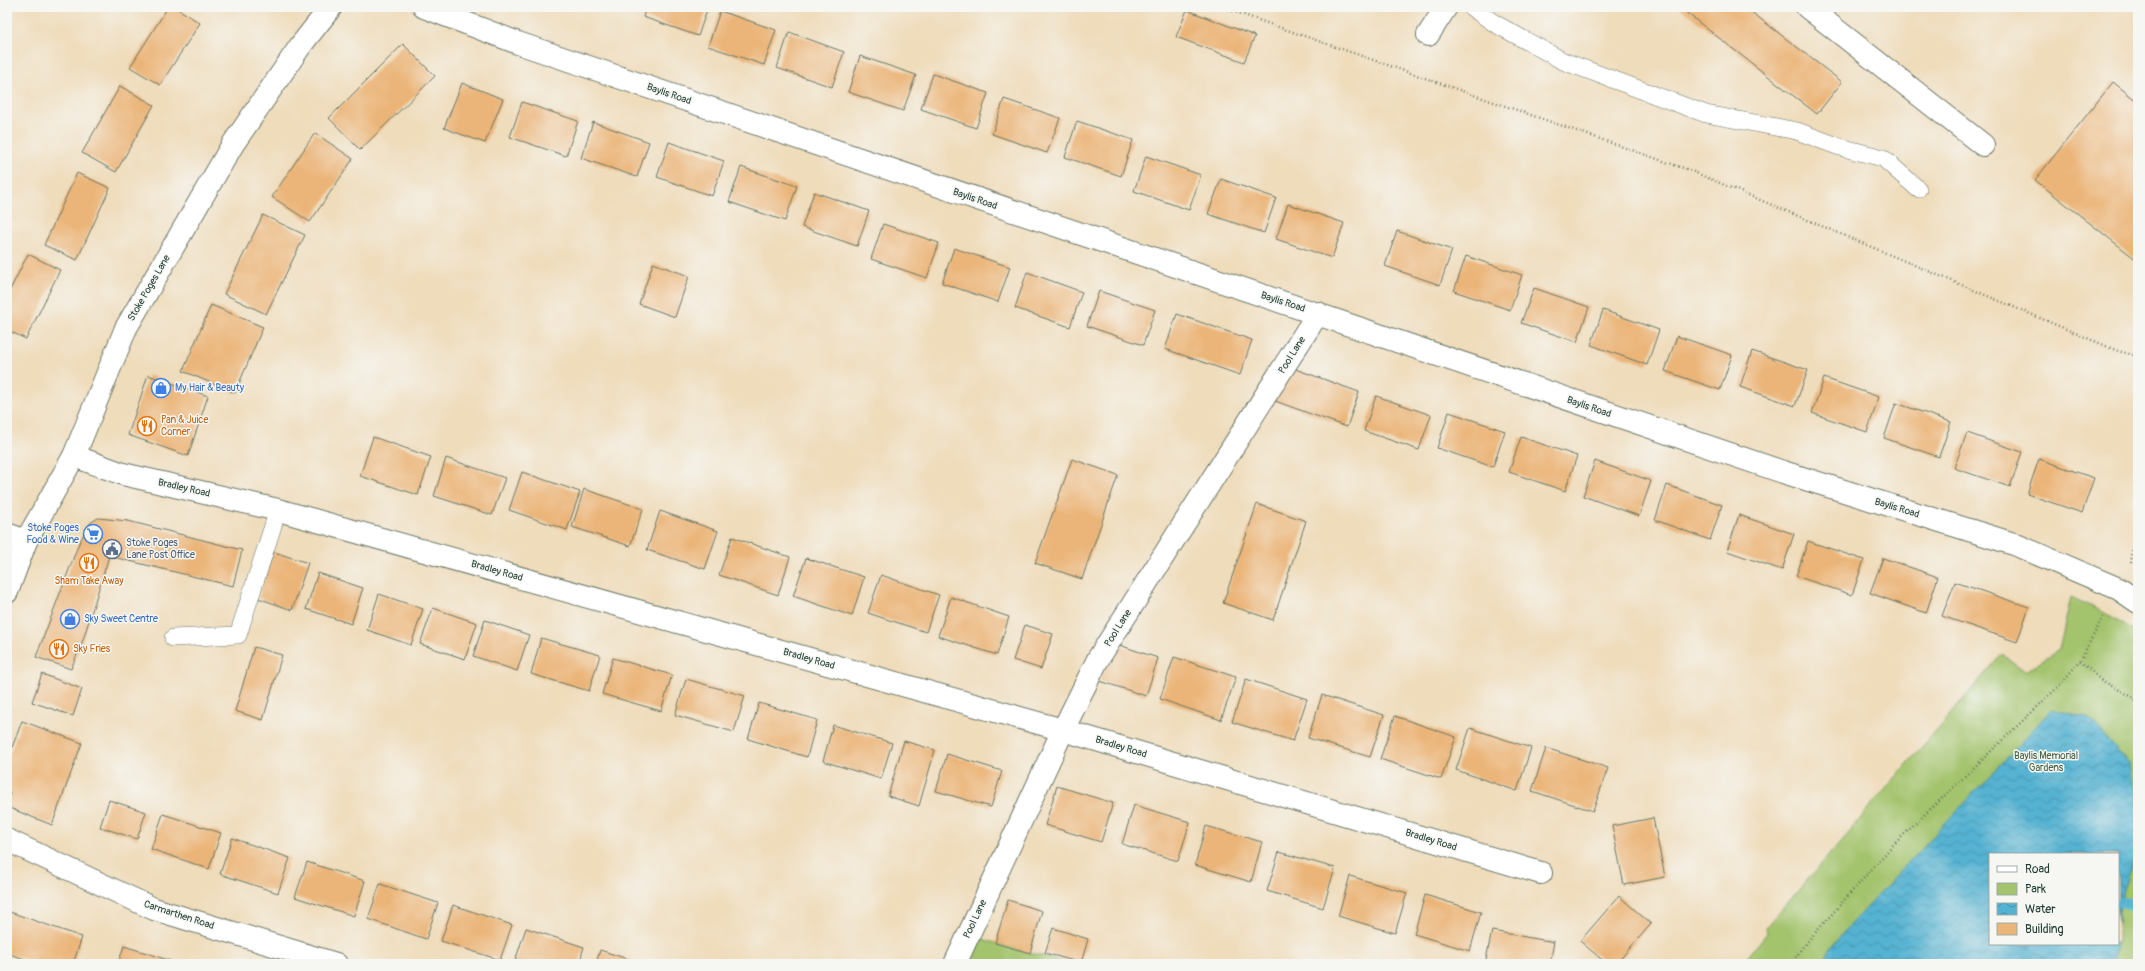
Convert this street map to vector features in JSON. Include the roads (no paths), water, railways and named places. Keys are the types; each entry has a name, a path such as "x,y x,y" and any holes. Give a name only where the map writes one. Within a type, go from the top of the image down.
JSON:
{"street":[{"name":"Stoke Poges Lane","path":"7,592 17,537 74,456 126,328 233,144 301,45 331,7"},
{"name":"Baylis Road","path":"424,7 533,48 1143,256 1318,313 1470,367 1783,472 2014,544 2119,589 2138,602"},
{"path":"1428,35 1446,7"},
{"path":"1806,7 1983,145"},
{"name":"Pool Lane","path":"955,964 1063,730 1098,659 1318,313"},
{"name":"Bradley Road","path":"74,456 123,474 278,510 1063,730 1541,873"},
{"name":"Carmarthen Road","path":"7,840 154,909 336,964"}],"lane":[{"path":"1471,7 1494,23 1564,61 1706,114 1796,131 1840,147 1883,158 1918,189"},
{"path":"172,638 238,635 278,510"}],"water":[{"path":"2052,709 2089,718 2130,765 2138,810 2138,849 2120,902 2119,912 2119,853 1989,853 1989,945 2116,945 2113,964 1820,964 1845,930"}],"waterway":[{"path":"2120,902 2138,906"}],"place":[{"name":"My Hair & Beauty","path":"161,388"},
{"name":"Pan & Juice Corner","path":"147,426"},
{"name":"Stoke Poges Food & Wine","path":"93,534"},
{"name":"Stoke Poges Lane Post Office","path":"112,549"},
{"name":"Sham Take Away","path":"89,563"},
{"name":"Sky Sweet Centre","path":"70,619"},
{"name":"Sky Fries","path":"59,649"}],"park label":[{"name":"Baylis Memorial Gardens","path":"2046,762"}]}
